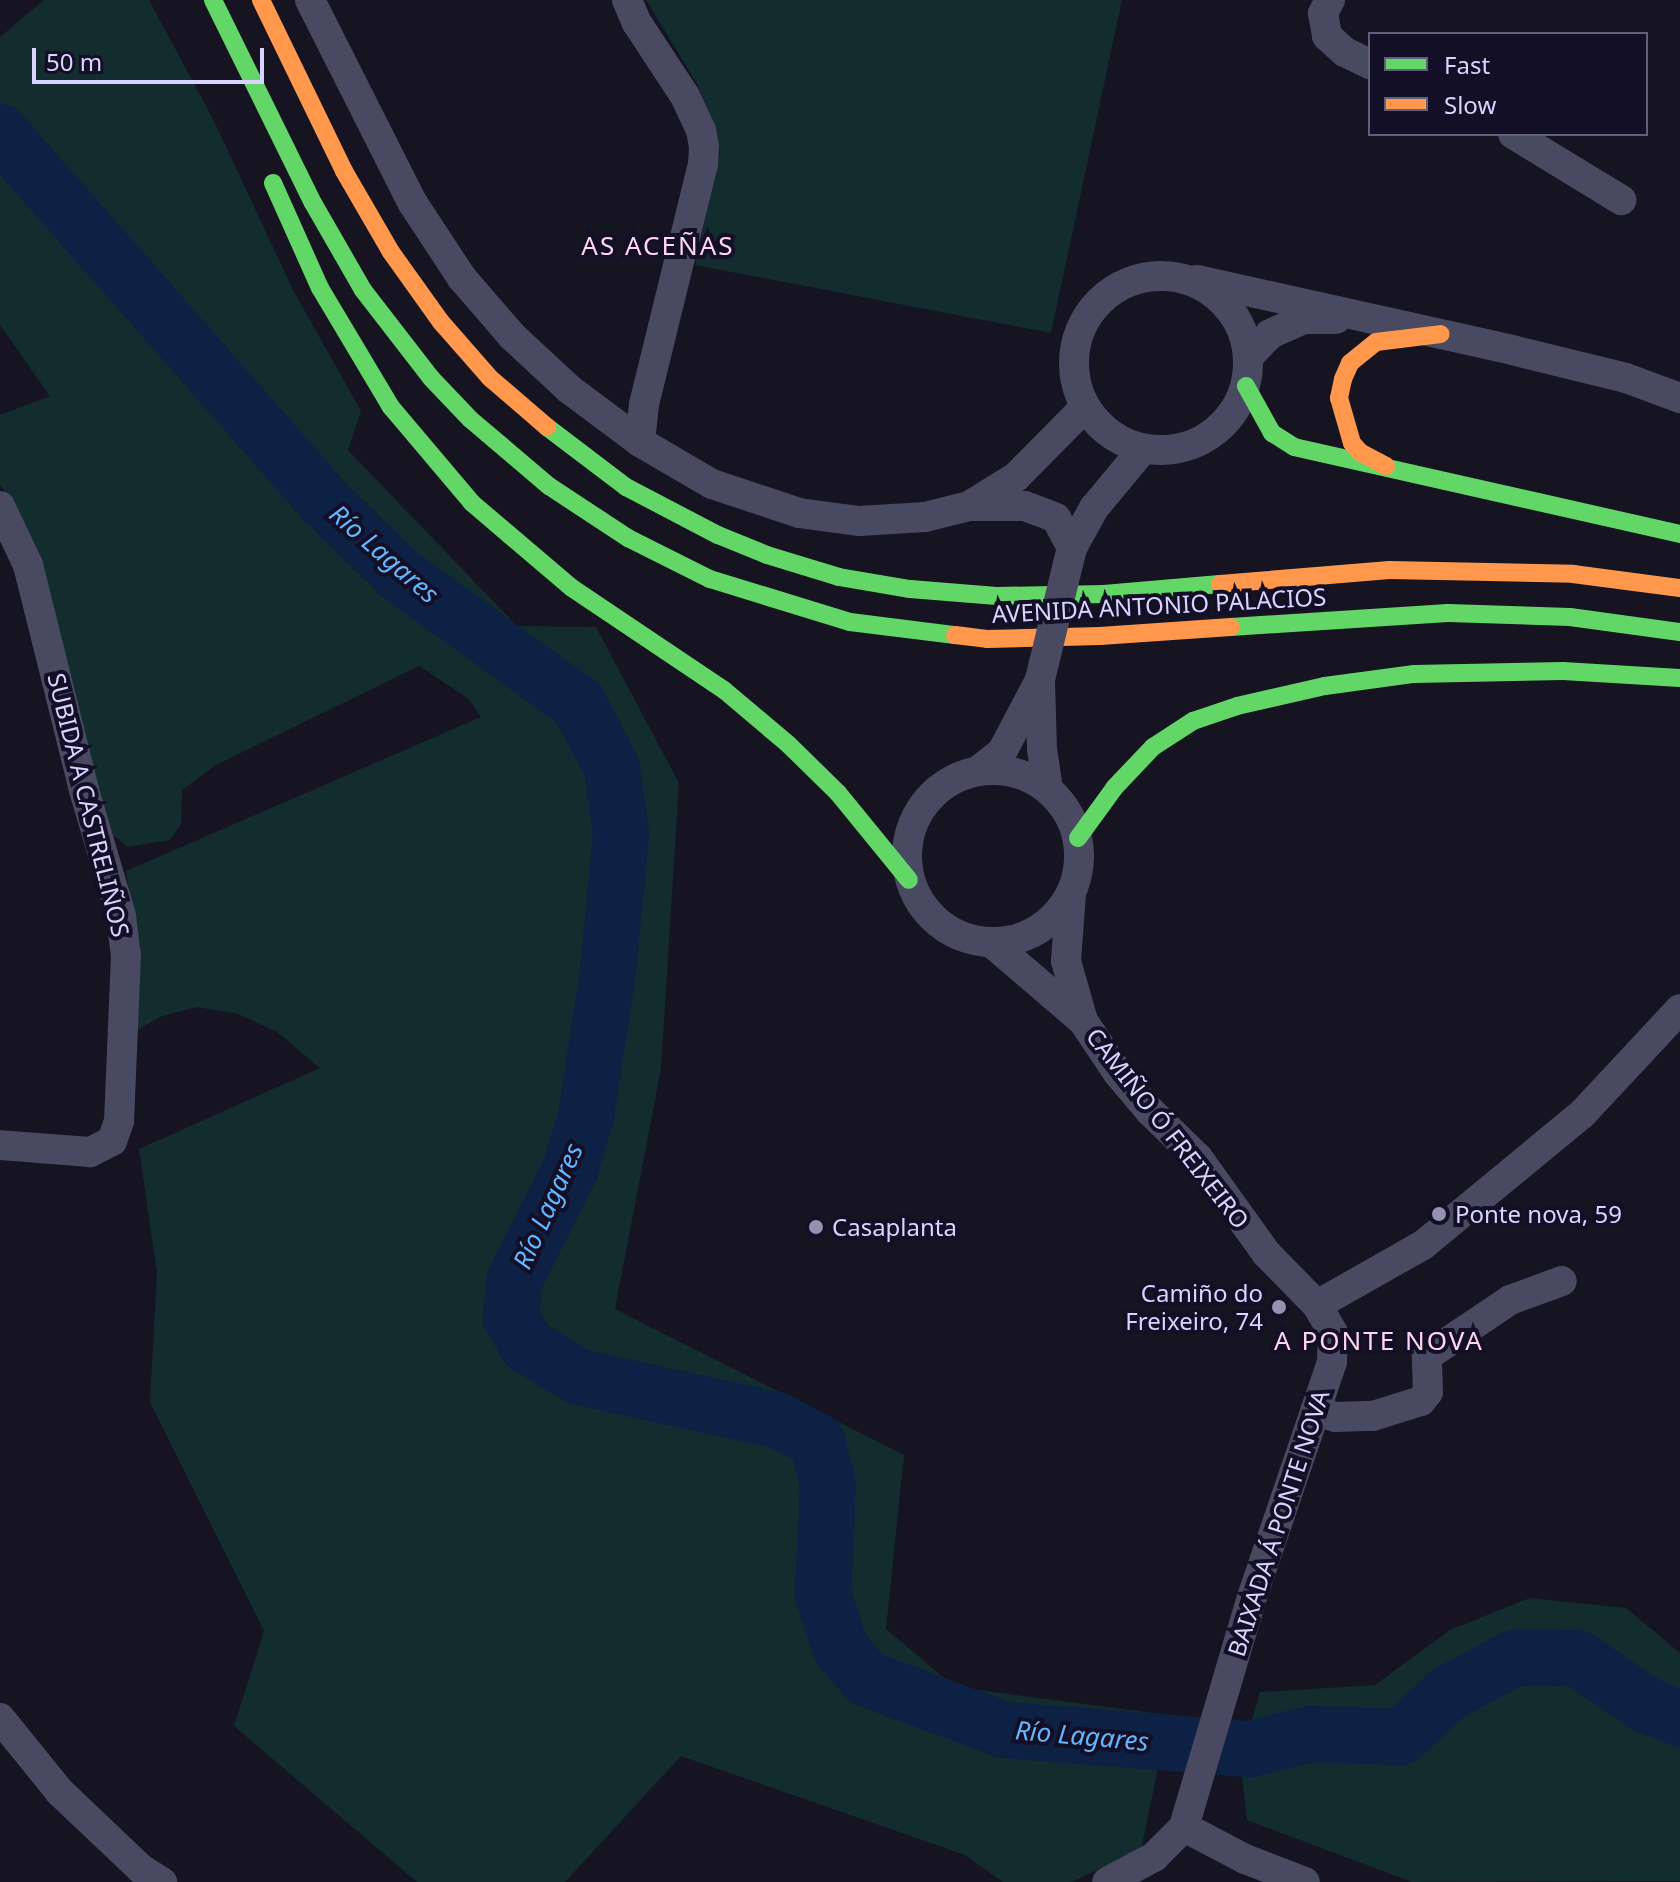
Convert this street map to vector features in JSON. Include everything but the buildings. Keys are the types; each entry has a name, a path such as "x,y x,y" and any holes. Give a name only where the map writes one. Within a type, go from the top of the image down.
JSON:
{"main road":[{"name":"AVENIDA ANTONIO PALACIOS","path":"213,0 320,216 363,290 431,378 470,419 549,486 628,538 710,579 805,611 850,622 987,639 1100,636 1448,613 1570,617 1680,632"},
{"name":"AVENIDA ANTONIO PALACIOS","path":"261,0 344,171 391,252 441,322 490,378 575,452 626,487 718,535 767,555 839,577 910,589 997,596 1104,594 1236,581 1420,570 1573,574 1680,588"},
{"path":"227,28 244,104"},
{"path":"263,162 320,288 391,407 472,503 572,588 724,690 788,744 838,793 909,880"},
{"path":"1388,467 1360,452 1352,443 1339,398 1343,379 1350,363 1376,342 1395,337 1441,334"},
{"path":"1246,386 1272,433 1294,447 1599,513 1680,534"},
{"path":"1078,838 1115,787 1153,747 1193,721 1237,706 1325,686 1414,674 1563,671 1680,678"}],"street":[{"path":"310,0 412,202 462,278 512,336 569,389 640,442 712,484 799,513 859,521 925,517 969,506 1025,506 1056,518 1070,556"},
{"path":"627,0 637,23 685,96 701,130 704,147 703,164 644,404 640,442"},
{"path":"1330,0 1323,13 1327,36 1345,52 1368,63"},
{"path":"1516,136 1621,200"},
{"path":"1187,279 1218,295 1239,323 1249,356 1246,386 1235,411 1217,431 1195,445 1169,451 1143,449 1109,434 1085,407 1074,379 1074,348 1084,320 1102,297 1128,281 1158,275 1187,279 1242,287 1626,378 1680,398"},
{"path":"1249,356 1270,334 1304,319 1340,319 1441,334"},
{"path":"969,506 1016,477 1085,407"},
{"path":"979,770 1016,772 1048,789 1067,811 1078,838 1079,867 1072,893 1052,919 1025,937 992,943 968,940 945,929 926,912 909,880 907,843 920,809 945,783 979,770 1002,752 1042,672 1070,556 1094,508 1143,449"},
{"name":"SUBIDA A CASTRELIÑOS","path":"0,506 28,565 84,790 121,916 126,955 119,1121 112,1141 90,1152 0,1145"},
{"path":"1042,672 1042,749 1048,789"},
{"name":"CAMIÑO Ó FREIXEIRO","path":"1072,893 1066,961 1083,1021"},
{"name":"CAMIÑO Ó FREIXEIRO","path":"992,943 1083,1021 1150,1111 1198,1158 1266,1253 1317,1305"},
{"path":"1317,1305 1354,1287 1423,1245 1583,1113 1680,1009"},
{"path":"1315,1411 1336,1417 1373,1416 1421,1401 1428,1392 1427,1356 1510,1300 1562,1281"},
{"name":"BAIXADA Á PONTE NOVA","path":"1107,1882 1154,1857 1184,1827 1213,1725 1332,1362 1333,1333 1317,1305"},
{"path":"0,1718 60,1792 141,1869 162,1882"},
{"path":"1184,1827 1245,1859 1305,1882"}],"green space":[{"path":"44,0 149,0 214,121 293,290 361,411 348,450 517,626 596,627 679,783 661,1069 615,1309 904,1455 886,1629 955,1687 1169,1715 1141,1850 1071,1882 1003,1882 965,1855 681,1756 565,1882 417,1882 234,1726 264,1631 150,1402 157,1273 139,1149 320,1068 277,1032 238,1014 197,1007 162,1016 132,1033 136,941 126,871 481,717 469,699 419,666 216,765 182,790 181,824 170,840 128,847 108,831 43,571 17,506 0,485 0,415 50,396 0,325 0,37"},
{"path":"646,0 1122,0 1051,333 695,265 720,152 714,125 696,82"},
{"path":"1530,1598 1626,1608 1680,1653 1680,1881 1412,1882 1247,1820 1240,1759 1260,1692 1375,1685 1450,1630"}],"waterway":[{"name":"Río Lagares","path":"0,132 325,502 400,575 579,704 612,768 621,834 608,972 586,1116 571,1168 515,1279 511,1318 528,1346 579,1377 777,1420 817,1441 828,1484 823,1595 841,1649 867,1679 1005,1730 1249,1749 1311,1734 1401,1737 1450,1692 1515,1658 1577,1658 1648,1706 1680,1718"}],"traffic: fast":[{"path":"213,0 313,203 363,290 431,378 470,419 549,486 628,538 710,579 850,622 955,635"},
{"path":"273,183 320,288 391,407 472,503 572,588 724,690 788,744 838,793 909,880"},
{"path":"1246,386 1272,433 1294,447 1680,534"},
{"path":"547,427 626,487 718,535 767,555 839,577 910,589 997,596 1104,594 1220,584"},
{"path":"1231,627 1448,613 1570,617 1680,632"},
{"path":"1078,838 1115,787 1153,747 1193,721 1237,706 1325,686 1414,674 1563,671 1680,678"}],"traffic: slow":[{"path":"261,0 344,171 391,252 441,322 490,378 547,427"},
{"path":"1386,466 1360,452 1352,443 1339,398 1343,379 1350,363 1376,342 1441,334"},
{"path":"1220,584 1389,570 1573,574 1680,588"},
{"path":"955,635 987,639 1100,636 1231,627"}],"place":[{"name":"Ponte nova, 59","path":"1439,1214"},
{"name":"Casaplanta","path":"816,1227"},
{"name":"Camiño do Freixeiro, 74","path":"1279,1307"}],"district":[{"name":"AS ACEÑAS","path":"658,246"},
{"name":"A PONTE NOVA","path":"1379,1341"}]}
